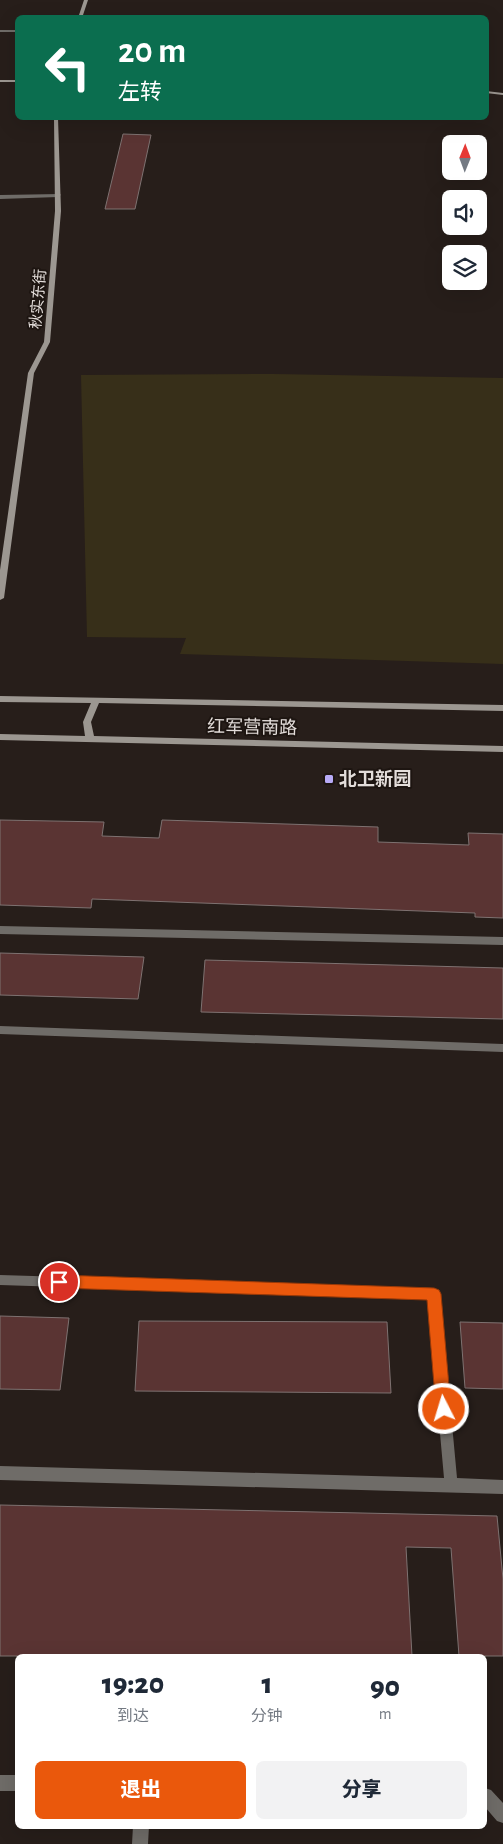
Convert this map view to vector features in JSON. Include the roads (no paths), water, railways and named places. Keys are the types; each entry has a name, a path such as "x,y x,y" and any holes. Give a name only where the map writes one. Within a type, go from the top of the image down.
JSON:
{"street":[{"path":"81,15 86,0"},
{"path":"0,31 15,31"},
{"path":"0,81 15,81"},
{"path":"489,92 503,94"},
{"name":"秋实东街","path":"0,598 31,373 47,342 58,195 56,120"},
{"path":"0,197 58,195"},
{"name":"红军营南路","path":"0,699 503,708"},
{"path":"90,739 87,722 96,701"},
{"name":"红军营南路","path":"0,736 503,749"},
{"path":"0,930 503,942"},
{"path":"0,1030 503,1048"},
{"path":"0,1280 434,1294 451,1485"},
{"path":"0,1473 503,1487"},
{"path":"0,1783 15,1783"},
{"path":"487,1798 503,1815"},
{"path":"140,1844 141,1829"}],"place":[{"name":"北卫新园","path":"329,779"}]}
